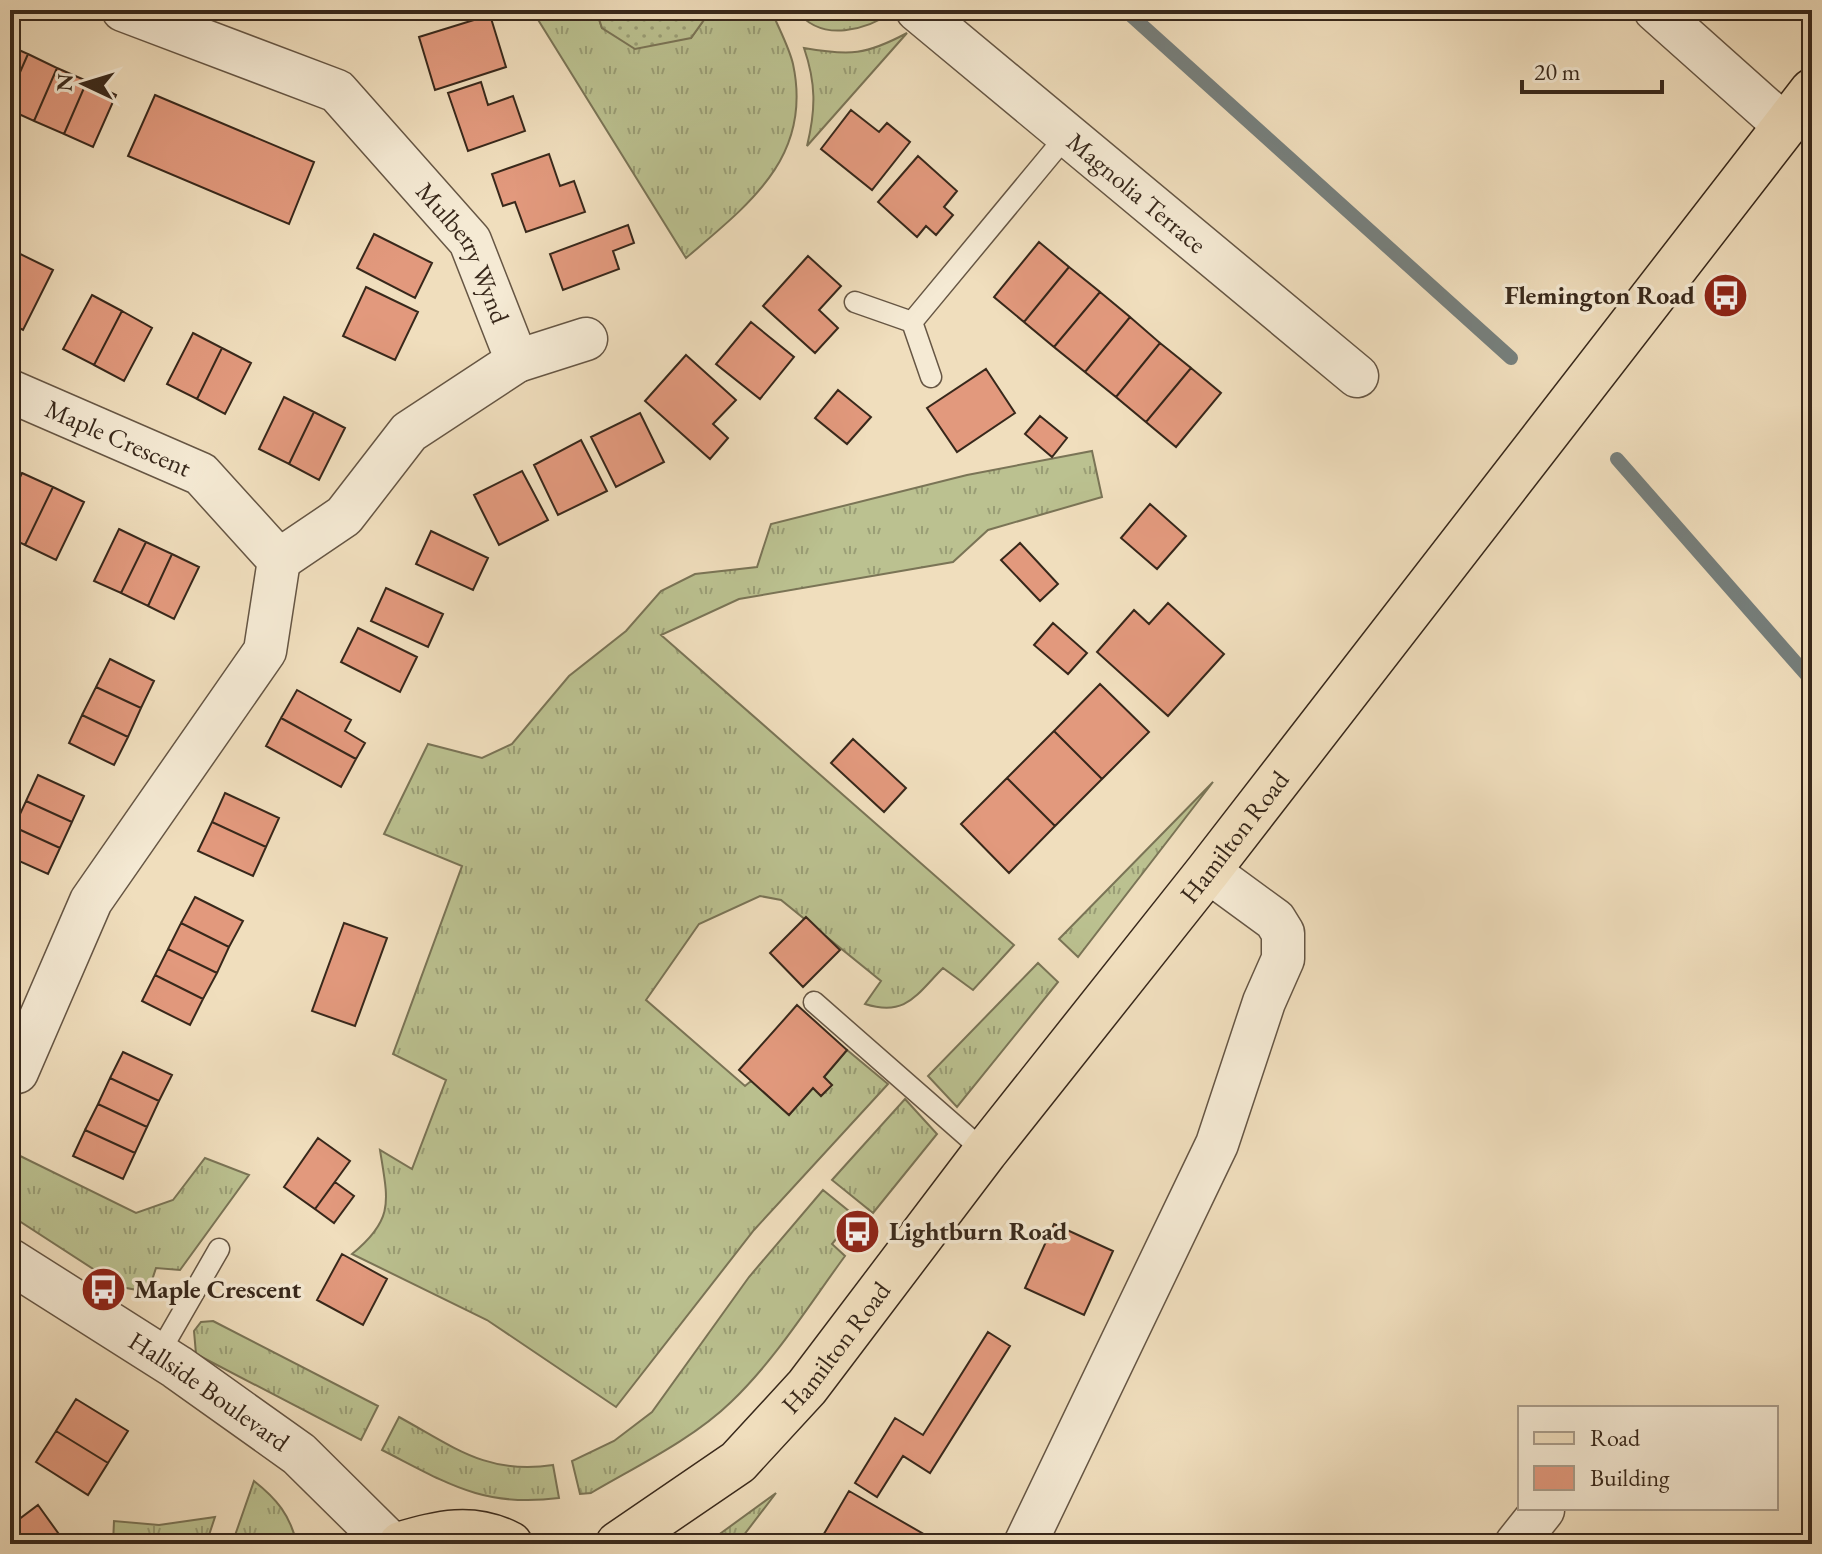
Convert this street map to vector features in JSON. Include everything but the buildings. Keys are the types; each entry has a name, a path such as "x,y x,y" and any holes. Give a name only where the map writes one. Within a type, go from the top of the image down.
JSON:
{"main road":[{"name":"Hamilton Road","path":"618,1544 703,1489 772,1428 1812,91"},
{"path":"401,1544 452,1530 498,1537 510,1544"}],"street":[{"name":"Mulberry Wynd","path":"123,10 337,91 470,241 517,361"},
{"name":"Magnolia Terrace","path":"917,10 1357,376"},
{"path":"1655,10 1785,126"},
{"path":"17,1072 91,901 265,651 279,560 344,516 409,432 517,361 586,339"},
{"name":"Maple Crescent","path":"14,401 201,474 279,560"},
{"path":"1025,1544 1217,1144 1264,1002 1283,959 1283,933 1275,920 1208,871"},
{"name":"Hallside Boulevard","path":"10,1261 158,1355 299,1454 390,1544"},
{"path":"1516,1544 1543,1510"}],"lane":[{"path":"912,322 1067,135"},
{"path":"855,302 912,322"},
{"path":"912,322 931,377"},
{"path":"814,1002 985,1152"},
{"path":"158,1355 219,1249"}],"green space":[{"path":"532,10 596,10 602,28 691,38 711,10 772,12 793,64 797,97 794,126 785,152 771,176 753,197 686,258"},
{"path":"596,10 711,10 691,38 635,49 602,28"},
{"path":"796,10 896,10 858,28 831,30 807,21"},
{"path":"907,33 807,146 813,96 804,48 857,52 880,46"},
{"path":"1092,451 1102,497 988,530 953,562 739,599 661,635 1014,945 973,990 943,968 917,995 891,1008 865,1004 881,981 781,900 760,896 699,924 646,1000 745,1086 751,1081 789,1115 813,1088 821,1096 832,1085 824,1077 847,1050 888,1084 754,1230 616,1407 487,1320 352,1254 376,1230 385,1208 380,1150 412,1169 446,1080 393,1054 462,866 384,834 428,744 482,758 512,744 569,676 626,631 661,591 695,574 757,567 771,524 967,475"},
{"path":"1213,782 1078,957 1059,939"},
{"path":"1038,963 1058,982 957,1107 928,1076"},
{"path":"905,1099 937,1134 873,1213 832,1180"},
{"path":"10,1151 136,1213 173,1200 205,1158 249,1175 180,1270 156,1268 148,1292 121,1287 10,1215"},
{"path":"823,1190 855,1216 832,1244 845,1256 777,1350 747,1386 700,1428 591,1493 580,1494 572,1461 614,1441 652,1412 749,1277"},
{"path":"213,1321 378,1406 361,1440 196,1354 194,1331 201,1322"},
{"path":"399,1417 454,1448 490,1462 530,1467 553,1465 559,1498 532,1500 487,1496 426,1473 382,1450"},
{"path":"254,1481 282,1508 297,1544 232,1544"},
{"path":"776,1493 737,1544 706,1544"},
{"path":"215,1517 206,1544 113,1544 114,1521 159,1525"}],"waterway":[{"path":"1125,10 1511,358"},
{"path":"1617,459 1812,681"}],"place":[{"name":"Flemington Road","path":"1726,295"},
{"name":"Lightburn Road","path":"858,1231"},
{"name":"Maple Crescent","path":"103,1289"}]}
